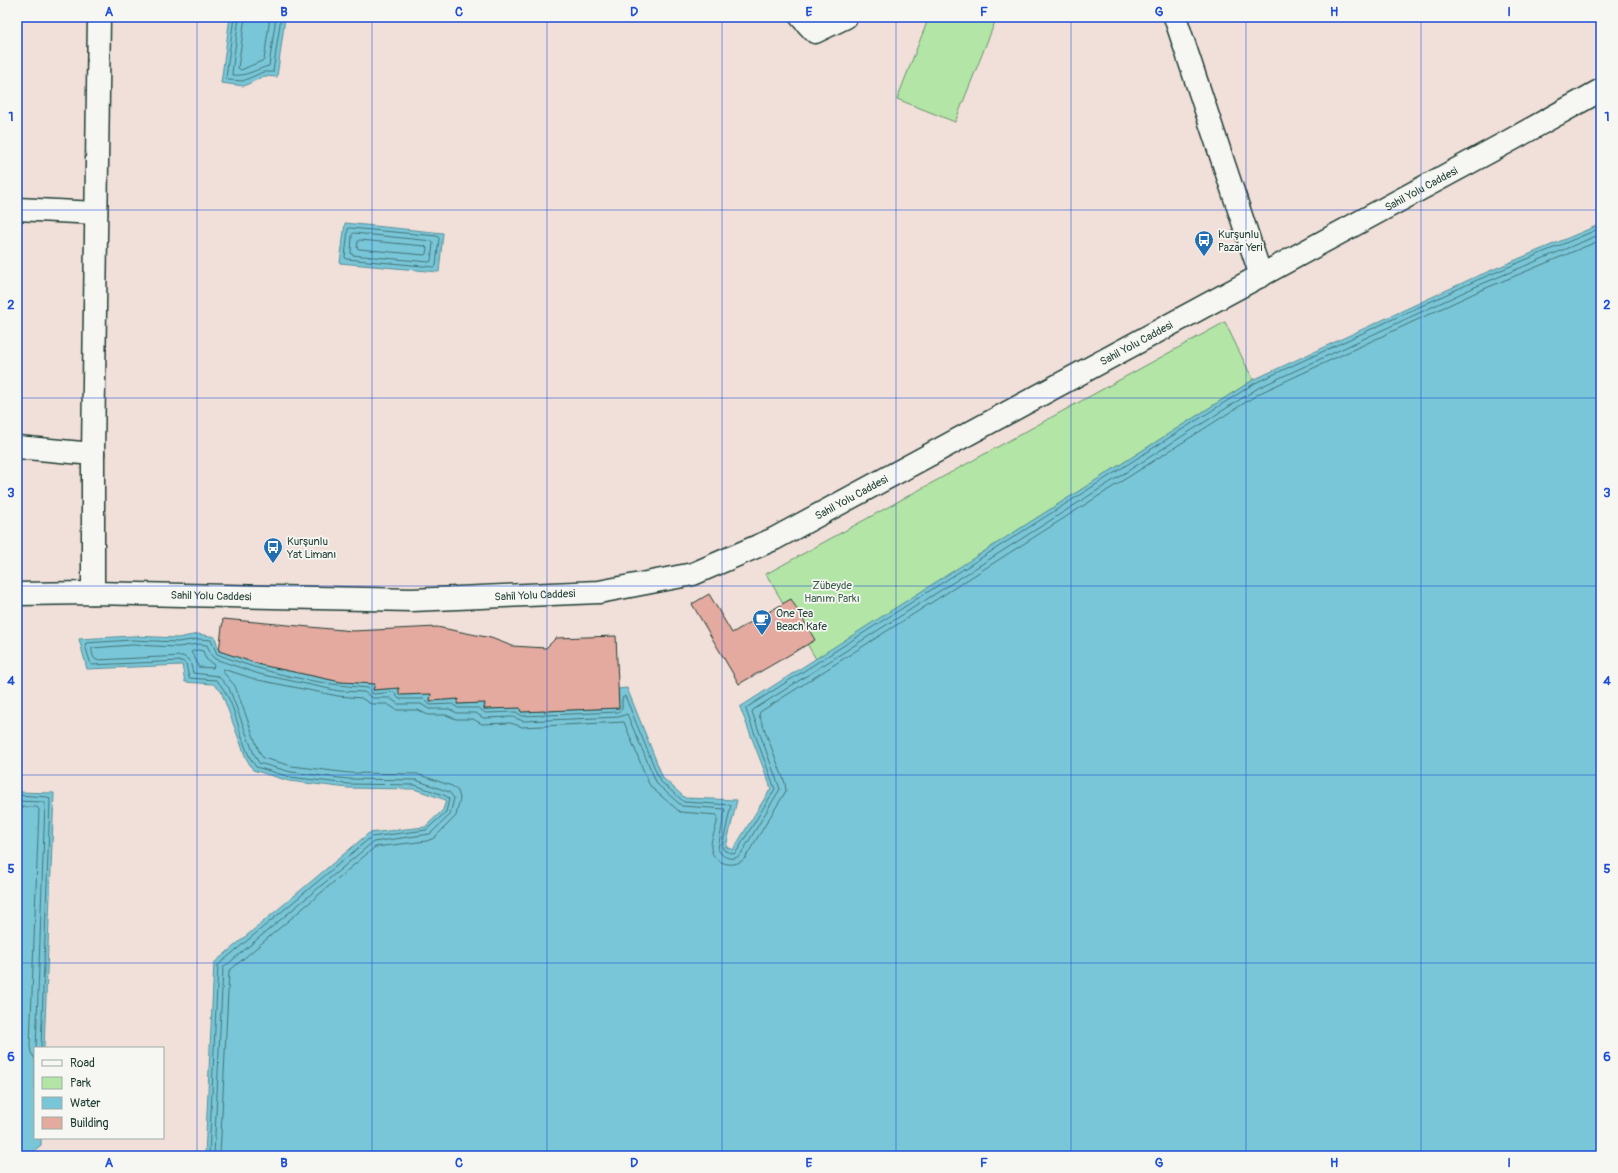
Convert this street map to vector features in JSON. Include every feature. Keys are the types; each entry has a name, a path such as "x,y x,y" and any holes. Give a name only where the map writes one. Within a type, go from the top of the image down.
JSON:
{"main road":[{"path":"93,593 93,454 99,17"},
{"path":"801,17 815,32 846,17"},
{"path":"1175,17 1261,276"},
{"name":"Sahil Yolu Caddesi","path":"17,594 93,593 412,600 599,592 693,574 774,539 1261,276 1601,90"},
{"path":"17,209 96,213"},
{"path":"17,447 93,454"}],"green space":[{"path":"929,17 997,17 955,122 897,99"},
{"name":"Zübeyde Hanım Parkı","path":"1225,322 1253,380 816,659 766,574"}],"water":[{"path":"230,17 285,18 277,77 264,76 244,86 221,83"},
{"path":"345,223 443,233 439,272 340,263"},
{"path":"1601,224 1601,1156 205,1156 214,963 369,833 425,827 443,810 446,800 414,789 348,788 289,781 253,770 246,758 221,691 213,684 185,682 182,665 87,669 79,639 132,636 178,638 198,634 215,637 219,651 261,665 341,682 375,684 373,690 399,688 400,695 431,694 430,701 458,699 457,704 485,703 484,709 520,708 522,712 618,708 618,689 627,688 663,778 685,798 737,800 726,847 733,850 771,788 740,707 1253,380 1473,278"},
{"path":"17,792 54,793 44,1047 34,1047 34,1139 41,1139 41,1145 28,1156 17,1156"}],"building":[{"name":"One Tea Beach Kafe","path":"709,594 732,633 791,599 815,640 739,684 692,604"},
{"path":"223,619 353,631 437,627 491,638 512,646 546,648 556,638 616,636 619,708 521,712 520,708 484,709 485,703 457,704 458,699 430,701 431,694 399,695 399,688 373,690 375,684 341,682 261,665 219,651"}],"place":[{"name":"Kurşunlu Pazar Yeri","path":"1204,257"},
{"name":"Kurşunlu Yat Limanı","path":"273,564"},
{"name":"One Tea Beach Kafe","path":"762,636"}]}
